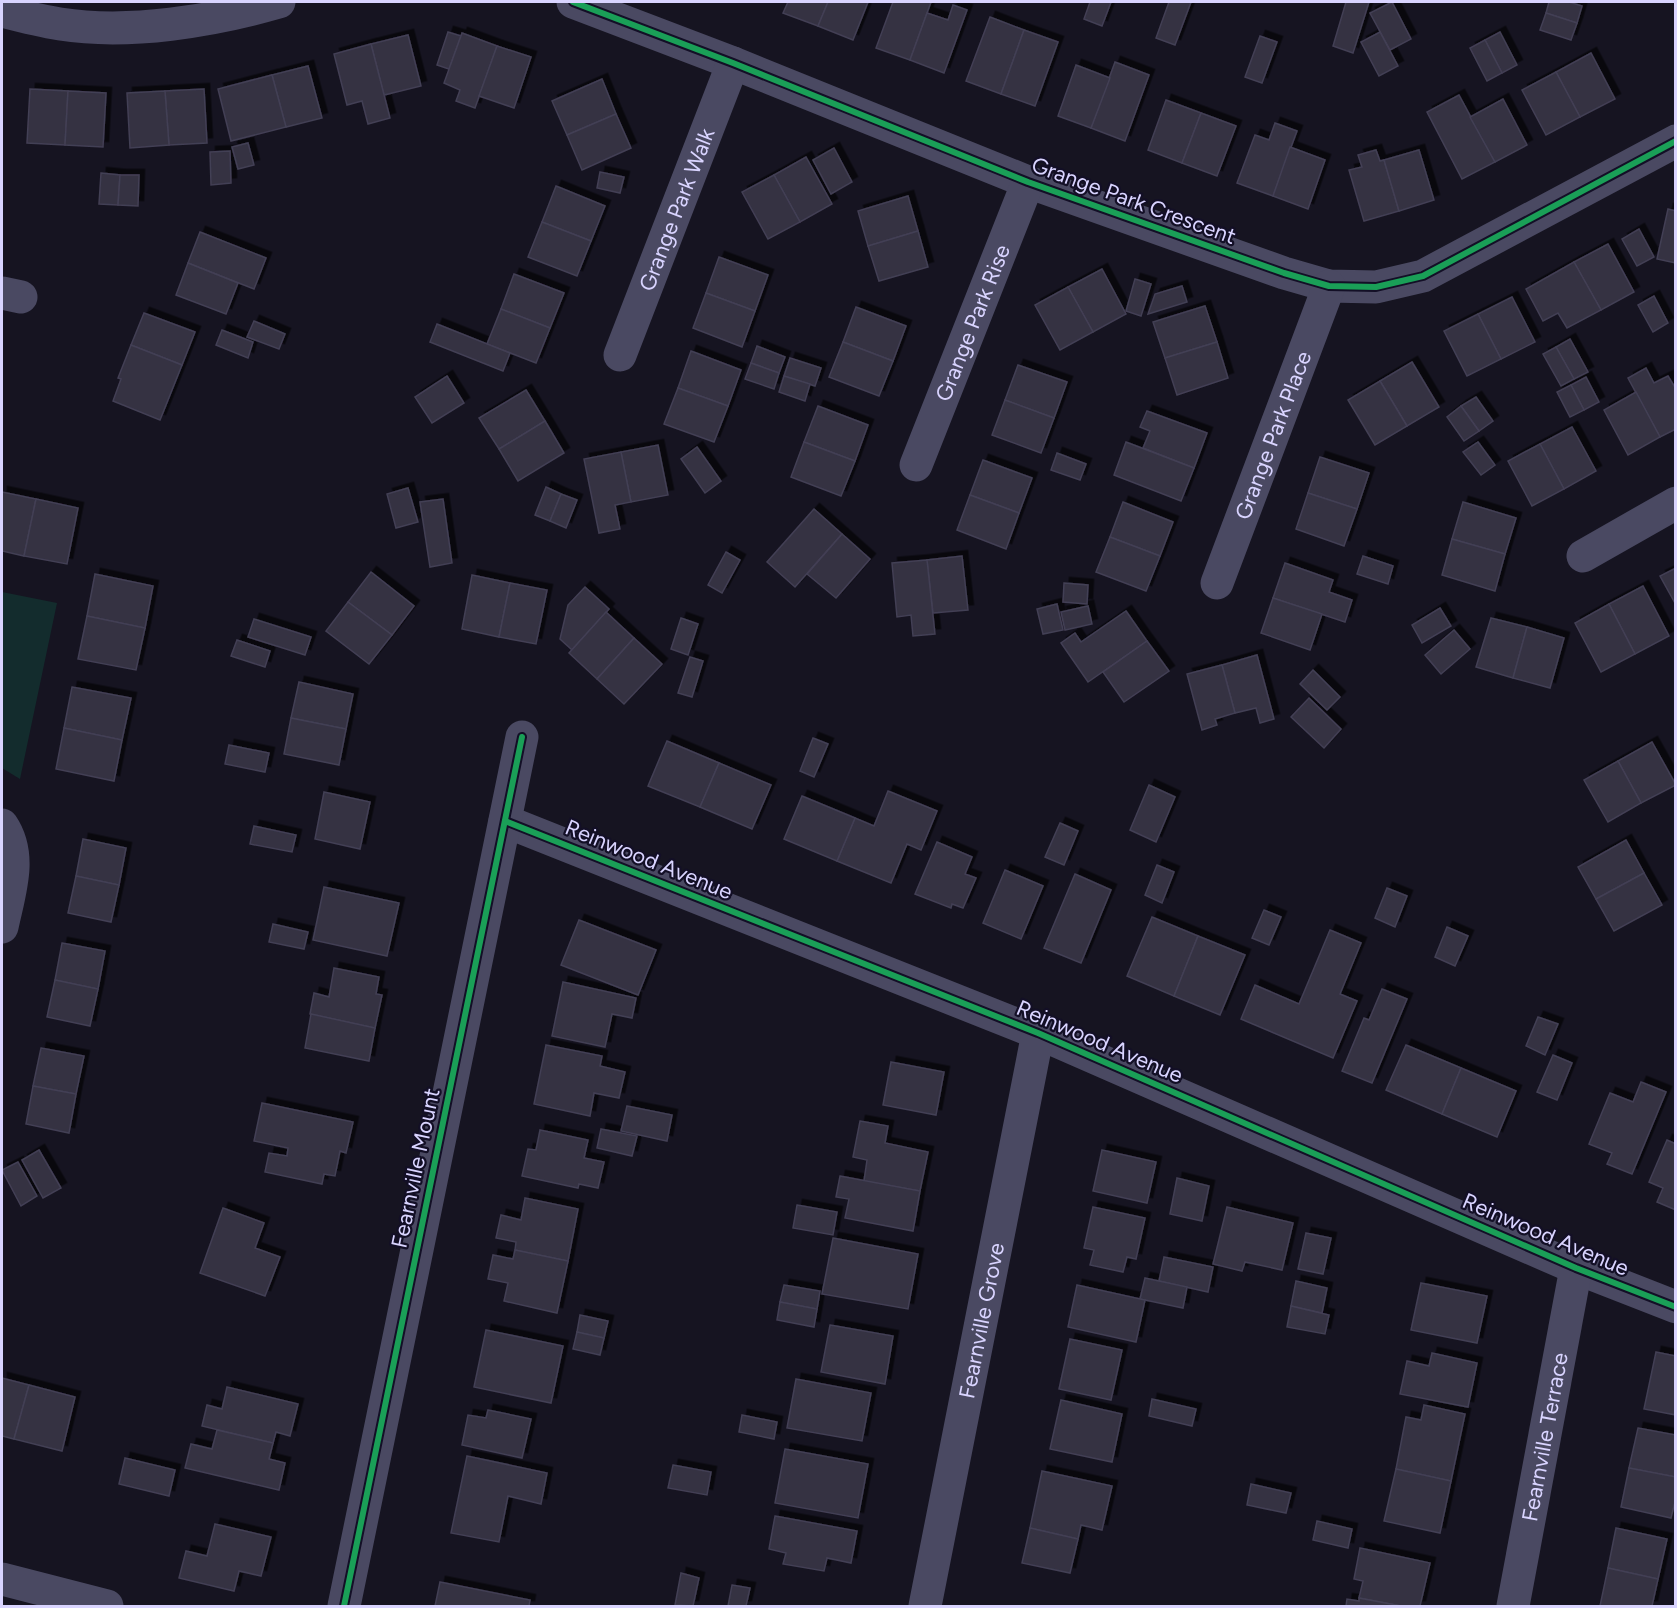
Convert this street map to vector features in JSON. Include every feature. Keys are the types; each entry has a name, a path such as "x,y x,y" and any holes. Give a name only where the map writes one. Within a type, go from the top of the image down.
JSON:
{"street":[{"path":"2,11 62,24 110,27 158,26 204,20 279,2"},
{"name":"Grange Park Crescent","path":"573,2 733,63 1028,182 1284,273 1329,286 1377,287 1423,276 1676,141"},
{"name":"Grange Park Walk","path":"620,355 733,63"},
{"name":"Grange Park Rise","path":"916,465 1028,182"},
{"name":"Grange Park Place","path":"1217,584 1329,286"},
{"path":"1582,556 1676,503"},
{"name":"Fearnville Mount","path":"344,1606 522,737"},
{"name":"Reinwood Avenue","path":"505,821 1038,1034 1576,1268 1676,1307"},
{"path":"2,825 7,833 13,854 13,876 2,927"},
{"name":"Fearnville Grove","path":"925,1606 1038,1034"},
{"name":"Fearnville Terrace","path":"1513,1606 1576,1268"},
{"path":"2,1579 107,1606"}],"green space":[{"path":"2,592 57,603 20,779 2,768"}],"building":[{"path":"788,2 828,2 818,26 783,13"},
{"path":"828,2 868,2 853,40 818,26"},
{"path":"893,2 931,2 910,60 876,48"},
{"path":"1090,2 1111,2 1102,26 1084,19"},
{"path":"1169,2 1191,2 1175,45 1156,38"},
{"path":"1346,2 1369,2 1353,53 1333,46"},
{"path":"1392,2 1411,39 1390,50 1370,13"},
{"path":"1549,2 1569,2 1582,6 1577,23 1546,13"},
{"path":"953,5 967,10 944,73 910,60 927,13 948,20"},
{"path":"1546,13 1577,23 1571,40 1540,30"},
{"path":"990,17 1024,30 1001,94 966,81"},
{"path":"1024,30 1058,42 1035,106 1001,94"},
{"path":"448,32 461,36 449,69 437,65"},
{"path":"1380,32 1398,66 1379,76 1361,42"},
{"path":"1500,32 1517,65 1502,73 1485,40"},
{"path":"462,33 497,46 475,108 456,101 460,90 444,83"},
{"path":"408,35 421,86 384,95 371,44"},
{"path":"1260,36 1277,42 1262,83 1245,77"},
{"path":"1485,40 1502,73 1487,81 1470,48"},
{"path":"371,44 390,118 368,124 362,101 347,105 334,54"},
{"path":"497,46 531,57 514,108 479,96"},
{"path":"1591,53 1615,99 1580,117 1556,72"},
{"path":"1115,62 1149,75 1125,141 1091,128"},
{"path":"1076,65 1110,78 1091,128 1058,116"},
{"path":"308,66 322,118 286,127 272,75"},
{"path":"1556,72 1580,117 1546,135 1522,90"},
{"path":"272,75 286,127 231,141 218,89"},
{"path":"602,79 616,114 567,135 552,101"},
{"path":"30,89 68,91 65,145 27,143"},
{"path":"204,89 207,143 169,145 165,91"},
{"path":"68,91 106,93 103,147 65,145"},
{"path":"165,91 169,145 130,148 127,93"},
{"path":"1459,95 1495,162 1462,179 1427,112"},
{"path":"1503,99 1527,145 1495,162 1470,117"},
{"path":"1166,100 1201,113 1182,163 1148,150"},
{"path":"1201,113 1236,126 1217,176 1182,163"},
{"path":"616,114 631,148 582,170 567,135"},
{"path":"1275,123 1297,131 1273,196 1237,183 1255,135 1269,140"},
{"path":"248,143 254,165 238,169 232,147"},
{"path":"1290,147 1325,160 1308,209 1273,196"},
{"path":"834,148 852,182 831,194 813,160"},
{"path":"1376,150 1380,161 1384,160 1399,211 1364,221 1349,170 1362,167 1358,155"},
{"path":"1419,150 1434,200 1399,211 1384,160"},
{"path":"230,151 231,183 211,185 210,152"},
{"path":"806,157 832,204 800,222 774,175"},
{"path":"600,172 624,177 620,193 597,188"},
{"path":"101,173 120,175 118,205 99,204"},
{"path":"120,175 139,175 138,206 118,205"},
{"path":"774,175 800,222 768,239 742,192"},
{"path":"556,186 605,206 591,241 542,222"},
{"path":"908,196 918,231 868,246 858,211"},
{"path":"1668,209 1676,211 1676,263 1657,259"},
{"path":"542,222 591,241 577,276 528,257"},
{"path":"1639,229 1654,257 1637,266 1622,239"},
{"path":"918,231 928,267 879,281 868,246"},
{"path":"200,232 266,258 254,289 188,263"},
{"path":"1608,244 1634,292 1601,310 1574,262"},
{"path":"719,257 768,275 755,311 706,293"},
{"path":"1574,262 1601,310 1567,328 1558,313 1543,321 1526,289"},
{"path":"188,263 238,283 226,314 176,295"},
{"path":"1102,269 1126,314 1093,332 1068,287"},
{"path":"514,274 564,293 550,328 501,309"},
{"path":"1135,279 1151,284 1141,316 1126,311"},
{"path":"1182,286 1187,302 1148,314 1155,294"},
{"path":"1068,287 1093,332 1060,350 1035,305"},
{"path":"706,293 755,311 742,347 693,328"},
{"path":"1654,296 1668,323 1653,332 1638,305"},
{"path":"1512,297 1535,342 1501,359 1478,314"},
{"path":"1205,306 1217,342 1165,358 1153,322"},
{"path":"856,307 906,326 893,361 843,342"},
{"path":"501,309 550,328 536,363 487,344"},
{"path":"144,313 195,332 182,365 131,345"},
{"path":"1478,314 1501,359 1467,376 1444,331"},
{"path":"254,321 285,334 279,349 247,337"},
{"path":"437,324 510,353 503,371 430,342"},
{"path":"222,330 253,342 248,358 216,345"},
{"path":"1570,339 1588,372 1574,379 1556,347"},
{"path":"843,342 893,361 879,396 829,377"},
{"path":"1217,342 1228,378 1177,395 1165,358"},
{"path":"131,345 182,365 160,420 113,401 121,379 118,378"},
{"path":"757,346 785,357 779,373 751,363"},
{"path":"1556,347 1574,379 1561,386 1543,354"},
{"path":"691,351 741,370 728,406 678,388"},
{"path":"790,358 821,368 815,386 784,376"},
{"path":"1412,362 1439,407 1407,426 1380,381"},
{"path":"751,363 779,373 774,389 745,379"},
{"path":"1018,365 1067,382 1054,418 1005,400"},
{"path":"1646,368 1654,383 1668,376 1676,389 1676,429 1660,437 1628,378"},
{"path":"447,376 464,403 432,423 415,397"},
{"path":"784,376 810,384 805,401 779,392"},
{"path":"1586,377 1599,402 1584,410 1571,385"},
{"path":"1380,381 1407,426 1375,445 1348,400"},
{"path":"1571,385 1584,410 1570,417 1557,392"},
{"path":"678,388 728,406 714,442 664,424"},
{"path":"526,390 545,421 499,449 479,418"},
{"path":"1636,392 1660,437 1628,455 1604,410"},
{"path":"1476,397 1493,421 1479,431 1461,406"},
{"path":"1005,400 1054,418 1041,453 992,435"},
{"path":"818,406 868,425 855,461 804,442"},
{"path":"1461,406 1479,431 1464,441 1447,417"},
{"path":"1147,411 1207,433 1194,468 1143,448 1150,431 1140,427"},
{"path":"545,421 564,453 518,481 499,449"},
{"path":"1572,427 1596,471 1564,489 1540,444"},
{"path":"804,442 855,461 841,496 791,477"},
{"path":"1126,442 1194,468 1181,501 1114,475"},
{"path":"1478,442 1495,465 1481,475 1463,452"},
{"path":"1540,444 1564,489 1532,506 1508,461"},
{"path":"658,445 668,495 631,502 621,452"},
{"path":"697,447 721,481 705,493 681,459"},
{"path":"621,452 631,502 615,505 620,529 599,533 584,459"},
{"path":"1057,453 1086,464 1080,480 1051,470"},
{"path":"1320,457 1369,473 1357,509 1308,493"},
{"path":"983,460 1032,478 1019,513 970,495"},
{"path":"546,487 561,494 550,521 535,515"},
{"path":"408,488 418,522 396,528 387,494"},
{"path":"2,492 36,499 24,556 2,551"},
{"path":"1308,493 1357,509 1344,546 1296,529"},
{"path":"561,494 577,500 566,528 550,521"},
{"path":"970,495 1019,513 1006,549 957,530"},
{"path":"36,499 78,508 67,564 24,556"},
{"path":"443,499 452,563 430,567 420,502"},
{"path":"1123,502 1173,522 1160,556 1110,537"},
{"path":"1463,502 1516,518 1505,554 1452,539"},
{"path":"814,509 842,534 795,587 767,562"},
{"path":"842,534 870,559 836,598 807,574"},
{"path":"1110,537 1160,556 1146,591 1096,572"},
{"path":"1452,539 1505,554 1495,591 1442,575"},
{"path":"726,552 740,560 722,593 708,585"},
{"path":"962,556 968,610 933,613 927,560"},
{"path":"1363,556 1393,566 1388,584 1357,574"},
{"path":"927,560 935,634 913,636 911,615 897,617 892,563"},
{"path":"1285,563 1333,580 1329,592 1352,600 1345,622 1273,598"},
{"path":"1676,568 1676,605 1660,576"},
{"path":"371,572 414,606 392,635 348,602"},
{"path":"95,574 153,586 145,628 87,616"},
{"path":"472,575 510,583 499,637 462,629"},
{"path":"510,583 547,590 536,644 499,637"},
{"path":"1064,583 1088,585 1087,604 1063,602"},
{"path":"1643,586 1669,636 1635,654 1609,604"},
{"path":"585,587 609,609 572,650 560,639 568,605"},
{"path":"1273,598 1322,614 1310,650 1261,633"},
{"path":"348,602 392,635 369,664 326,631"},
{"path":"1057,604 1063,630 1043,634 1037,609"},
{"path":"1609,604 1635,654 1601,672 1575,623"},
{"path":"1088,606 1092,624 1065,630 1061,612"},
{"path":"1440,608 1451,626 1422,643 1412,625"},
{"path":"1126,611 1147,641 1088,682 1061,643 1075,633 1081,642"},
{"path":"606,612 634,638 597,679 569,653"},
{"path":"87,616 145,628 136,670 78,659"},
{"path":"681,618 698,624 688,655 671,649"},
{"path":"1491,618 1527,627 1513,678 1476,667"},
{"path":"254,619 311,637 305,655 248,637"},
{"path":"1527,627 1564,638 1550,688 1513,678"},
{"path":"1454,630 1470,649 1441,674 1425,655"},
{"path":"634,638 662,664 624,704 597,679"},
{"path":"237,640 270,651 265,667 231,656"},
{"path":"1147,641 1169,671 1124,702 1103,672"},
{"path":"1257,655 1274,719 1260,723 1256,708 1235,713 1222,665"},
{"path":"690,657 703,661 692,697 678,693"},
{"path":"1222,665 1235,713 1215,719 1217,725 1202,730 1187,674"},
{"path":"1313,670 1340,697 1327,710 1300,684"},
{"path":"299,682 353,694 346,729 291,718"},
{"path":"72,687 131,698 122,740 64,728"},
{"path":"1309,698 1341,729 1324,748 1291,717"},
{"path":"291,718 346,729 339,765 284,754"},
{"path":"64,728 122,740 114,781 56,769"},
{"path":"813,738 828,744 814,777 800,771"},
{"path":"667,741 719,763 700,807 648,786"},
{"path":"1652,742 1676,785 1641,803 1618,761"},
{"path":"229,745 269,753 265,772 225,764"},
{"path":"1618,761 1641,803 1608,822 1584,780"},
{"path":"719,763 771,785 752,829 700,807"},
{"path":"1149,785 1175,797 1156,842 1130,830"},
{"path":"888,791 937,811 921,850 907,844 891,883 837,861 855,818 874,826"},
{"path":"324,792 370,802 360,849 315,839"},
{"path":"802,796 855,818 837,861 784,839"},
{"path":"1060,823 1078,831 1064,865 1045,857"},
{"path":"254,826 296,835 292,852 250,844"},
{"path":"83,839 126,848 119,885 76,876"},
{"path":"1626,840 1644,873 1596,899 1578,867"},
{"path":"937,842 972,857 965,874 976,878 963,908 952,904 951,908 915,894"},
{"path":"1157,865 1174,872 1162,903 1145,895"},
{"path":"1005,870 1043,886 1021,939 983,923"},
{"path":"1644,873 1662,905 1614,931 1596,899"},
{"path":"1075,874 1111,890 1081,963 1044,948"},
{"path":"76,876 119,885 111,922 68,913"},
{"path":"324,887 399,903 387,956 313,940"},
{"path":"1387,888 1407,896 1395,927 1375,918"},
{"path":"1264,910 1281,917 1269,945 1252,938"},
{"path":"1152,917 1198,936 1174,996 1127,976"},
{"path":"579,920 656,950 638,995 561,965"},
{"path":"273,924 308,932 304,949 269,942"},
{"path":"1447,927 1468,936 1455,966 1435,957"},
{"path":"1330,930 1361,943 1340,994 1357,1001 1333,1058 1241,1019 1255,985 1299,1004"},
{"path":"1198,936 1245,955 1220,1015 1174,996"},
{"path":"62,943 105,951 98,989 55,980"},
{"path":"334,968 379,977 376,994 382,995 375,1028 310,1014 314,993 329,997"},
{"path":"55,980 98,989 90,1026 47,1017"},
{"path":"563,982 636,998 632,1018 612,1014 605,1047 552,1036"},
{"path":"1382,989 1407,999 1372,1083 1342,1071 1364,1018 1369,1020"},
{"path":"311,1014 375,1028 369,1061 305,1048"},
{"path":"1538,1017 1558,1024 1545,1055 1526,1046"},
{"path":"546,1045 602,1056 600,1066 625,1072 619,1098 594,1093 590,1116 534,1104"},
{"path":"1406,1045 1461,1068 1442,1114 1386,1090"},
{"path":"41,1048 84,1056 76,1094 33,1086"},
{"path":"1553,1055 1572,1063 1557,1100 1537,1092"},
{"path":"891,1062 944,1072 936,1115 883,1105"},
{"path":"1461,1068 1516,1091 1497,1137 1442,1114"},
{"path":"1641,1082 1666,1092 1632,1174 1607,1164 1612,1153 1589,1144 1610,1093 1633,1102"},
{"path":"33,1086 76,1094 69,1133 26,1124"},
{"path":"262,1103 353,1122 346,1153 340,1151 335,1176 324,1174 322,1184 265,1172 269,1153 287,1156 288,1148 254,1141"},
{"path":"627,1106 672,1115 667,1141 621,1131"},
{"path":"860,1121 888,1126 885,1143 928,1152 920,1191 864,1181 867,1160 853,1157"},
{"path":"601,1129 637,1136 632,1156 597,1148"},
{"path":"540,1130 588,1140 584,1158 604,1162 598,1188 579,1184 578,1188 522,1176 528,1149 536,1150"},
{"path":"1667,1140 1676,1144 1676,1210 1657,1202 1663,1188 1649,1182"},
{"path":"39,1150 61,1188 43,1198 22,1160"},
{"path":"1102,1150 1156,1162 1147,1203 1093,1191"},
{"path":"18,1162 37,1196 21,1206 2,1170"},
{"path":"840,1176 920,1191 913,1231 845,1218 849,1199 836,1197"},
{"path":"1177,1178 1209,1186 1202,1221 1170,1214"},
{"path":"525,1198 578,1209 568,1261 515,1250 516,1242 496,1238 501,1215 521,1220"},
{"path":"797,1205 837,1212 833,1235 793,1228"},
{"path":"1093,1207 1145,1218 1136,1259 1127,1257 1123,1272 1090,1265 1094,1250 1084,1248"},
{"path":"1227,1207 1293,1223 1282,1270 1245,1262 1242,1271 1213,1264"},
{"path":"223,1208 264,1223 255,1248 280,1257 265,1296 200,1273"},
{"path":"1306,1233 1331,1238 1323,1274 1298,1269"},
{"path":"833,1238 918,1254 908,1309 822,1294"},
{"path":"515,1250 568,1261 557,1313 504,1301 508,1283 488,1279 493,1255 513,1259"},
{"path":"1164,1257 1213,1267 1208,1292 1159,1281"},
{"path":"1145,1278 1187,1287 1183,1308 1140,1299"},
{"path":"1296,1281 1327,1288 1322,1313 1291,1306"},
{"path":"1421,1283 1487,1296 1477,1343 1411,1330"},
{"path":"784,1285 820,1291 817,1309 780,1302"},
{"path":"1077,1285 1145,1300 1136,1342 1068,1327"},
{"path":"780,1302 817,1309 814,1327 777,1320"},
{"path":"1291,1306 1329,1315 1325,1334 1287,1327"},
{"path":"580,1315 608,1321 604,1338 577,1332"},
{"path":"830,1325 893,1336 885,1384 821,1372"},
{"path":"486,1330 563,1346 551,1403 474,1387"},
{"path":"577,1332 604,1338 600,1355 573,1349"},
{"path":"1070,1339 1122,1350 1111,1400 1059,1389"},
{"path":"1656,1352 1676,1356 1676,1415 1644,1409"},
{"path":"1432,1353 1477,1363 1468,1407 1400,1394 1407,1361 1429,1366"},
{"path":"2,1378 29,1385 14,1439 2,1436"},
{"path":"796,1379 871,1393 862,1441 787,1428"},
{"path":"29,1385 75,1397 62,1451 14,1439"},
{"path":"227,1387 298,1404 290,1436 276,1432 273,1443 202,1426 207,1405 222,1409"},
{"path":"1152,1399 1196,1409 1192,1426 1149,1416"},
{"path":"1061,1400 1122,1414 1112,1462 1050,1449"},
{"path":"1424,1405 1465,1414 1451,1481 1396,1469 1406,1417 1421,1420"},
{"path":"488,1410 531,1419 522,1458 462,1445 468,1415 486,1418"},
{"path":"742,1415 777,1422 774,1439 739,1432"},
{"path":"1638,1428 1676,1435 1676,1477 1629,1468"},
{"path":"217,1430 273,1443 269,1459 285,1463 279,1490 185,1468 191,1444 212,1449"},
{"path":"785,1449 868,1464 858,1518 775,1503"},
{"path":"467,1456 547,1473 541,1504 508,1496 499,1542 451,1533"},
{"path":"125,1458 175,1470 169,1496 119,1484"},
{"path":"673,1465 711,1472 707,1495 668,1488"},
{"path":"1629,1468 1676,1477 1676,1498 1671,1518 1621,1507"},
{"path":"1396,1469 1451,1481 1440,1533 1384,1521"},
{"path":"1042,1471 1112,1486 1102,1530 1081,1525 1078,1539 1030,1528"},
{"path":"1251,1484 1291,1493 1286,1513 1247,1505"},
{"path":"775,1516 857,1531 851,1563 827,1558 824,1571 783,1564 786,1553 769,1549"},
{"path":"1317,1521 1352,1529 1348,1548 1313,1540"},
{"path":"215,1524 271,1537 261,1576 239,1571 234,1591 179,1578 186,1551 207,1556"},
{"path":"1030,1528 1078,1539 1070,1573 1022,1563"},
{"path":"1616,1528 1667,1539 1658,1579 1608,1568"},
{"path":"1360,1548 1430,1563 1420,1606 1401,1606 1359,1598 1363,1581 1354,1579"},
{"path":"1608,1568 1658,1579 1652,1606 1600,1606"},
{"path":"681,1573 699,1578 693,1606 675,1605"},
{"path":"440,1582 530,1600 529,1606 435,1606"},
{"path":"732,1585 750,1588 746,1606 728,1606"},
{"path":"1359,1598 1401,1606 1346,1606 1347,1599 1359,1601"}],"cycle path":[{"path":"573,2 733,63 1028,182 1284,273 1329,286 1376,287 1423,276 1676,141"},
{"path":"344,1606 522,737"},
{"path":"505,821 1038,1033 1576,1268 1676,1307"}]}
